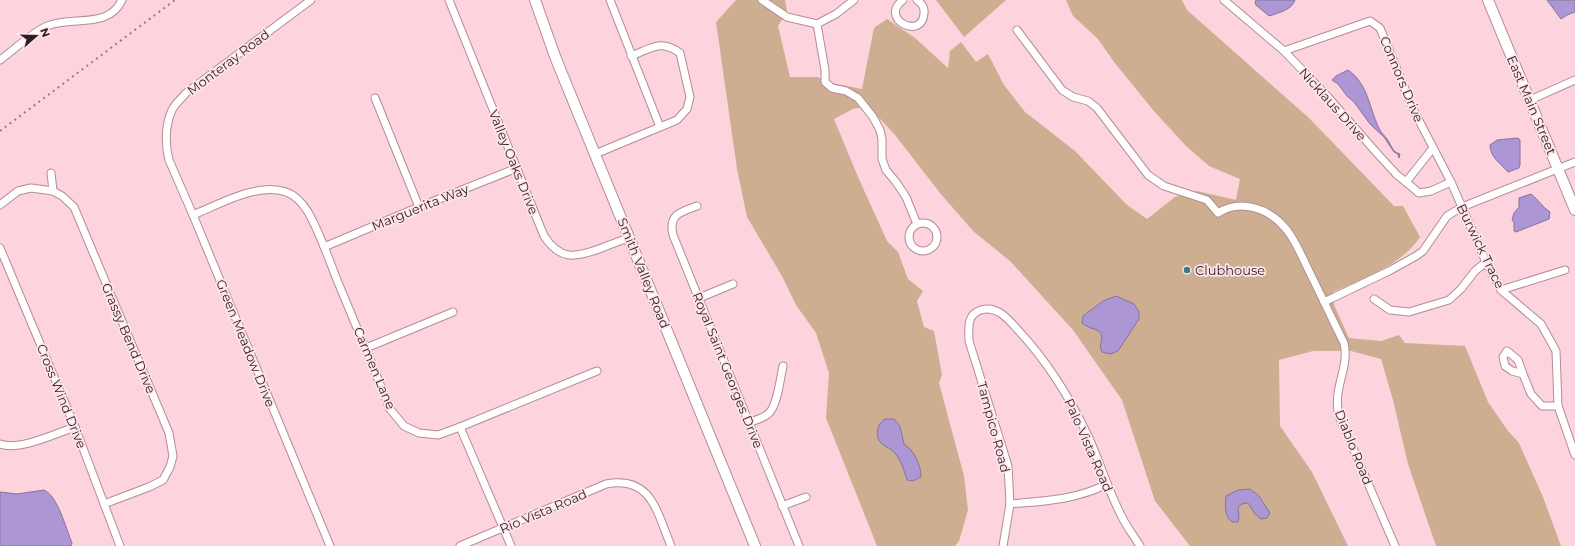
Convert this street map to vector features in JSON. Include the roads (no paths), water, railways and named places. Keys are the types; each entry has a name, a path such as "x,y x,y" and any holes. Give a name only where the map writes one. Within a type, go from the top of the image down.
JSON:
{"main road":[{"name":"Smith Valley Road","path":"535,0 544,27 595,154 755,546"},
{"name":"East Main Street","path":"1488,0 1575,210"}],"street":[{"path":"0,60 47,26 96,20 114,12 122,0"},
{"name":"Monteray Road","path":"166,140 172,110 186,93 311,0"},
{"name":"Valley Oaks Drive","path":"448,0 544,236 554,249 561,253 577,256 629,238"},
{"path":"610,0 660,127"},
{"path":"762,0 787,17 817,24 836,14 854,0"},
{"path":"900,1 896,10 898,19 904,25 913,26 921,22 924,13 922,5 917,0"},
{"name":"Nicklaus Drive","path":"1224,0 1284,51 1328,97 1384,161 1418,193 1432,191 1451,182"},
{"name":"Connors Drive","path":"1284,51 1370,21 1380,28 1413,109 1429,140"},
{"path":"817,24 824,70 824,82 832,88 846,91 858,98 873,117 880,130 882,139 882,159 886,170 906,197 917,224"},
{"name":"Diablo Road","path":"1017,30 1062,90 1073,97 1088,101 1097,108 1148,175 1154,180 1164,186 1207,200 1218,213 1230,207 1245,206 1264,211 1278,221 1296,243 1344,343 1346,354 1336,402 1339,416 1395,546"},
{"path":"595,154 677,120 686,109 690,97 680,54 671,47 661,45 631,56"},
{"path":"1530,100 1575,80"},
{"path":"375,98 419,207"},
{"name":"Green Meadow Drive","path":"166,140 166,150 169,160 194,215 330,546"},
{"name":"Burwick Trace","path":"1429,140 1451,182 1486,262 1501,290 1541,324 1556,351 1558,406 1575,455"},
{"path":"1406,182 1433,148"},
{"path":"1324,302 1389,271 1416,256 1423,250 1447,216 1462,207 1558,167 1575,162"},
{"name":"Marguerita Way","path":"324,248 419,207 516,168"},
{"path":"0,204 18,191 31,188 53,191 51,173"},
{"name":"Carmen Lane","path":"194,215 251,192 274,189 286,192 300,202 307,211 324,248 390,409 404,426 418,433 438,434 460,427 597,371"},
{"name":"Grassy Bend Drive","path":"53,191 62,196 74,207 169,433 173,456 170,467 163,480 149,487 104,504"},
{"name":"Royal Saint Georges Drive","path":"697,206 682,211 676,215 672,221 671,228 673,235 799,546"},
{"path":"926,223 937,232 937,241 931,249 922,251 914,248 911,244 909,235 913,227 917,224 926,223"},
{"name":"Cross Wind Drive","path":"0,248 75,427 120,546"},
{"path":"1374,299 1390,310 1409,312 1449,300 1461,289 1475,271 1486,262"},
{"path":"1501,290 1565,270"},
{"path":"699,298 733,284"},
{"name":"Palo Vista Road","path":"977,312 989,308 1001,313 1031,343 1064,390 1088,437 1106,484 1122,516 1140,546"},
{"path":"366,348 453,312"},
{"name":"Tampico Road","path":"977,312 968,322 969,341 1008,466 1010,504 1003,546"},
{"path":"750,422 762,418 769,413 777,395 783,366"},
{"path":"1523,374 1531,394 1542,406 1558,406"},
{"path":"0,444 6,446 20,446 75,427"},
{"path":"460,427 511,546"},
{"name":"Rio Vista Road","path":"460,546 606,484 620,483 628,484 644,490 652,500 670,546"},
{"path":"1010,504 1061,500 1091,492 1106,484"},
{"path":"782,506 806,497"}],"railway":[{"path":"0,131 175,0"}],"place":[{"name":"Clubhouse","path":"1187,270"}]}
